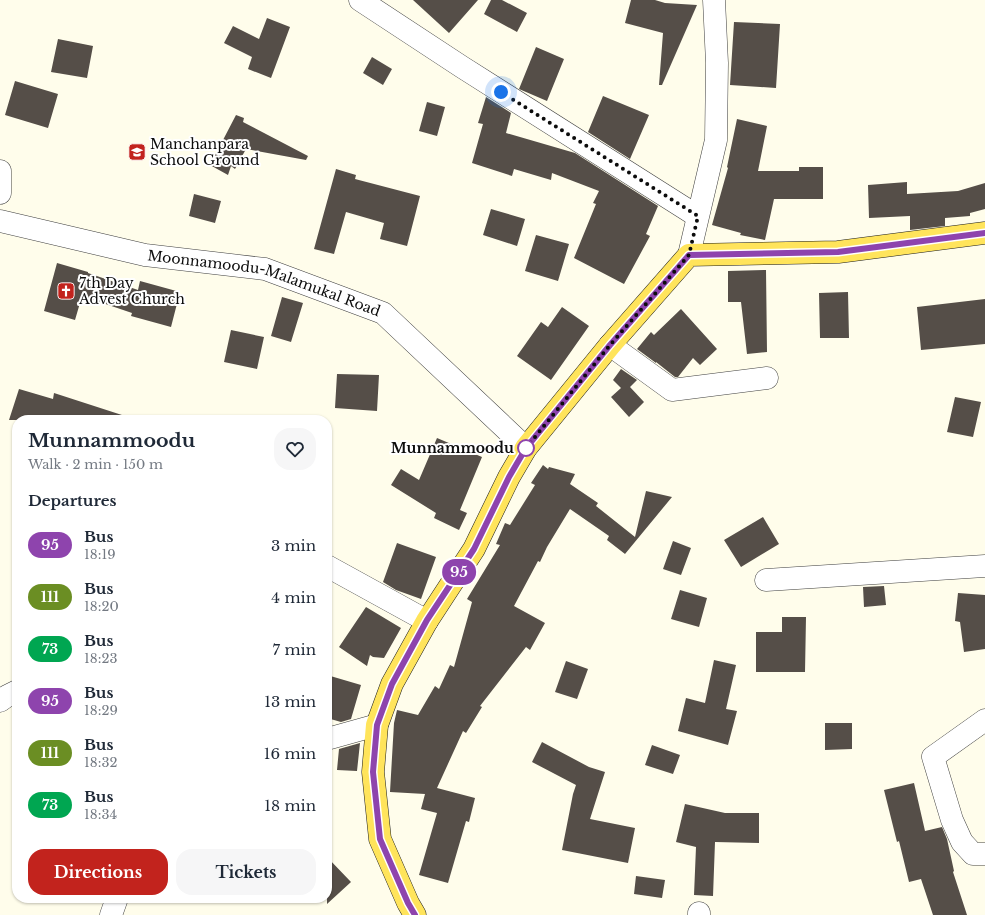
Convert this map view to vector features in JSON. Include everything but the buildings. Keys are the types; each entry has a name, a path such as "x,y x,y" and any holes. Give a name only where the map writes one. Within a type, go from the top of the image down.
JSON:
{"main road":[{"path":"415,915 408,903 380,839 373,772 377,725 392,684 427,620 474,549 509,477 526,448 610,345 689,255 838,252 985,233"}],"street":[{"path":"360,0 462,67 698,216"},
{"path":"689,255 716,140 717,63 714,0"},
{"path":"0,171 0,193"},
{"name":"Moonnamoodu-Malamukal Road","path":"0,221 145,255 265,269 383,313 526,448"},
{"path":"610,345 672,390 767,378"},
{"path":"766,580 985,566"},
{"path":"332,569 427,620"},
{"path":"0,702 12,694"},
{"path":"985,720 933,757 952,820 962,842 973,854 985,854"},
{"path":"332,738 377,725"},
{"path":"111,915 115,903"}],"bus line":[{"name":"95","path":"415,915 408,903 380,839 373,772 377,725 392,684 427,620 474,549 509,477 526,448 610,345 689,255 838,252 985,233"}],"place":[{"name":"Manchanpara School Ground","path":"137,152"},
{"name":"7th Day Advest Church","path":"66,291"},
{"name":"Munnammoodu","path":"526,448"}],"route":[{"path":"501,92 698,216 689,255 610,345 526,448"}]}
